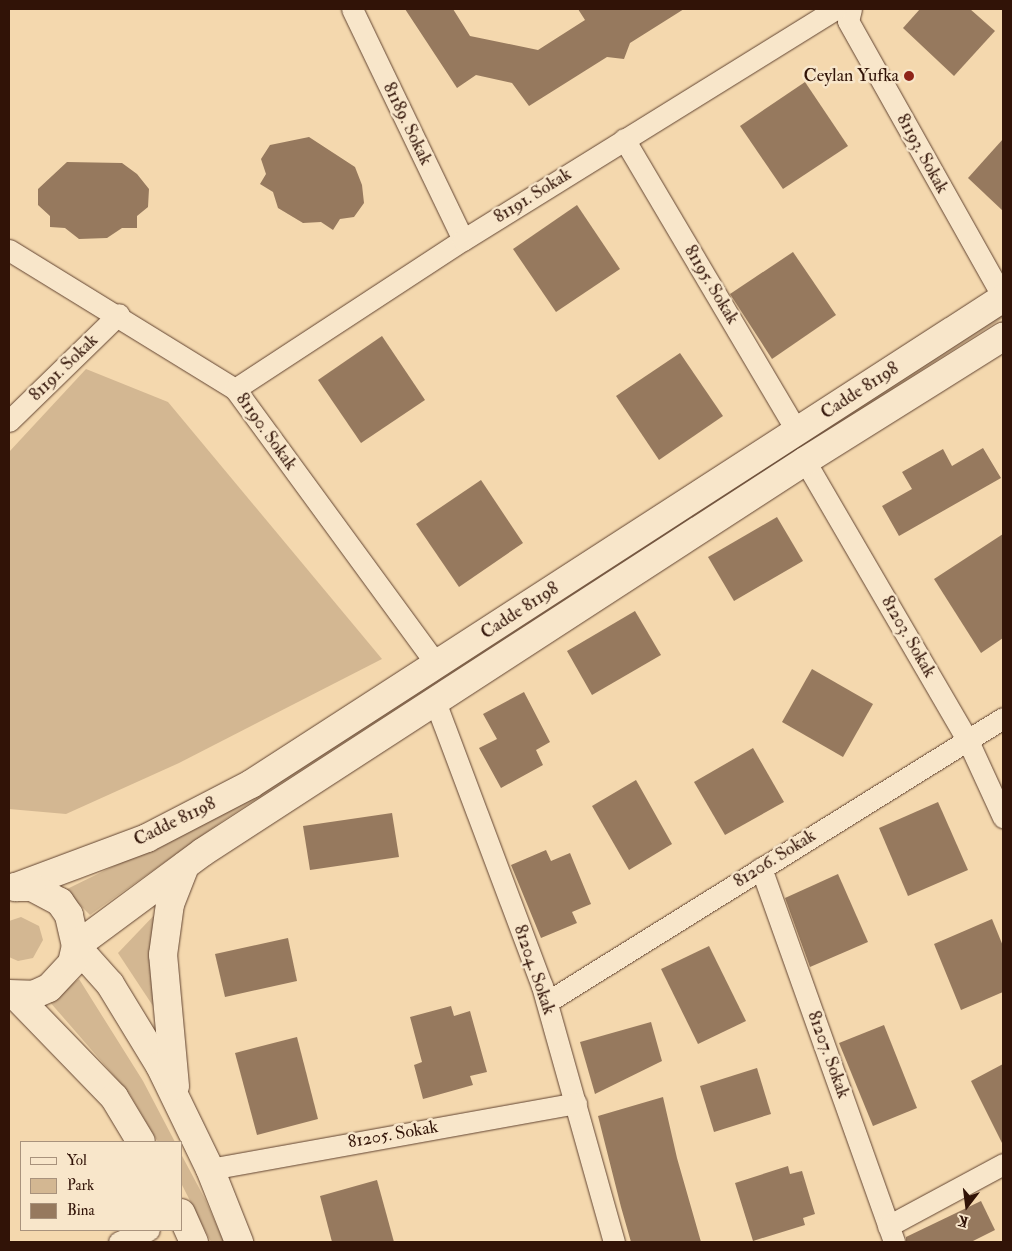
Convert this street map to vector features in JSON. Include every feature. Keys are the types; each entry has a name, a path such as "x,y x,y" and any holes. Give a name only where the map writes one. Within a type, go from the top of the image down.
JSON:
{"main road":[{"name":"Cadde 81198","path":"11,886 147,838 251,784 1003,297"},
{"name":"Cadde 81198","path":"76,946 185,866 436,704 805,461 1003,337"},
{"path":"176,1099 163,955 170,904 185,866"},
{"path":"11,886 40,890 60,902 72,923 76,946 110,984 176,1099 210,1169 239,1242"},
{"path":"12,995 49,988 63,978 76,946"},
{"path":"12,995 114,1096 140,1141"},
{"path":"182,1215 194,1242"}],"street":[{"name":"81189. Sokak","path":"352,9 463,240"},
{"name":"81191. Sokak","path":"235,389 463,240 835,9"},
{"name":"81193. Sokak","path":"851,9 848,21 1003,297"},
{"name":"81195. Sokak","path":"624,139 797,432"},
{"name":"81190. Sokak","path":"9,250 119,314 235,389 436,665"},
{"name":"81191. Sokak","path":"9,422 119,314"},
{"name":"81203. Sokak","path":"805,461 968,740 1003,817"},
{"name":"81204. Sokak","path":"436,704 547,1002 614,1242"},
{"name":"81206. Sokak","path":"547,1002 1003,718"},
{"name":"81207. Sokak","path":"761,868 891,1234"},
{"name":"81205. Sokak","path":"210,1169 576,1103"},
{"path":"891,1234 1003,1164"},
{"path":"119,1242 146,1231"}],"green space":[{"path":"1003,311 1003,318 224,820 90,915 65,890 220,814"},
{"path":"86,369 168,402 382,659 179,763 66,814 9,809 9,452"},
{"path":"161,908 155,1009 118,953"},
{"path":"21,917 39,926 43,940 33,958 18,961 9,957 9,921"},
{"path":"79,979 143,1081 174,1141 157,1141 129,1093 49,1001"},
{"path":"182,1156 205,1199 224,1242 211,1242 182,1185"}],"building":[{"path":"405,9 453,9 470,36 538,50 585,20 578,9 684,9 630,43 624,59 607,57 529,106 512,83 476,75 457,88"},
{"path":"920,9 970,9 995,31 954,76 903,28"},
{"path":"805,82 848,146 783,189 740,126"},
{"path":"309,137 355,167 362,185 364,203 354,217 340,219 333,230 321,222 303,223 278,208 273,192 260,184 266,174 261,159 270,145"},
{"path":"1003,139 1003,211 968,178"},
{"path":"67,162 122,163 137,174 149,189 148,207 137,216 137,228 122,228 107,238 79,239 65,228 50,227 50,216 38,205 38,189"},
{"path":"577,205 620,269 556,312 513,249"},
{"path":"793,252 836,315 772,359 730,294"},
{"path":"382,336 425,400 361,443 318,380"},
{"path":"680,353 723,416 659,460 616,396"},
{"path":"983,448 1001,478 899,536 882,506 912,489 902,472 943,449 952,466"},
{"path":"481,480 523,543 459,587 416,524"},
{"path":"777,517 803,561 734,601 708,557"},
{"path":"1003,534 1003,638 981,653 934,579"},
{"path":"635,611 661,655 592,695 567,651"},
{"path":"812,669 873,704 843,757 782,722"},
{"path":"524,692 550,742 536,750 543,765 501,788 479,748 497,739 483,714"},
{"path":"753,748 784,802 725,835 694,782"},
{"path":"636,780 672,844 629,870 592,806"},
{"path":"938,802 968,870 908,896 879,828"},
{"path":"392,813 399,857 310,870 303,826"},
{"path":"546,850 551,861 570,853 591,904 572,912 577,923 541,938 511,865"},
{"path":"838,874 868,942 810,967 785,898"},
{"path":"992,919 1003,946 1003,992 961,1010 934,944"},
{"path":"288,938 297,981 225,997 215,954"},
{"path":"709,946 746,1021 698,1044 661,969"},
{"path":"451,1006 454,1016 470,1011 487,1072 470,1076 473,1085 423,1099 414,1065 422,1062 410,1017"},
{"path":"651,1022 662,1061 595,1094 580,1042"},
{"path":"884,1025 917,1108 873,1126 839,1043"},
{"path":"297,1037 318,1119 257,1135 235,1053"},
{"path":"1003,1064 1003,1145 971,1081"},
{"path":"757,1068 771,1114 714,1132 700,1086"},
{"path":"663,1097 677,1158 701,1242 631,1242 621,1207 598,1116"},
{"path":"788,1166 790,1174 802,1171 815,1214 803,1218 805,1225 753,1241 735,1183"},
{"path":"377,1180 394,1242 332,1242 320,1196"},
{"path":"981,1201 995,1230 971,1242 906,1242 906,1237"}],"place":[{"name":"Ceylan Yufka","path":"909,76"}]}
